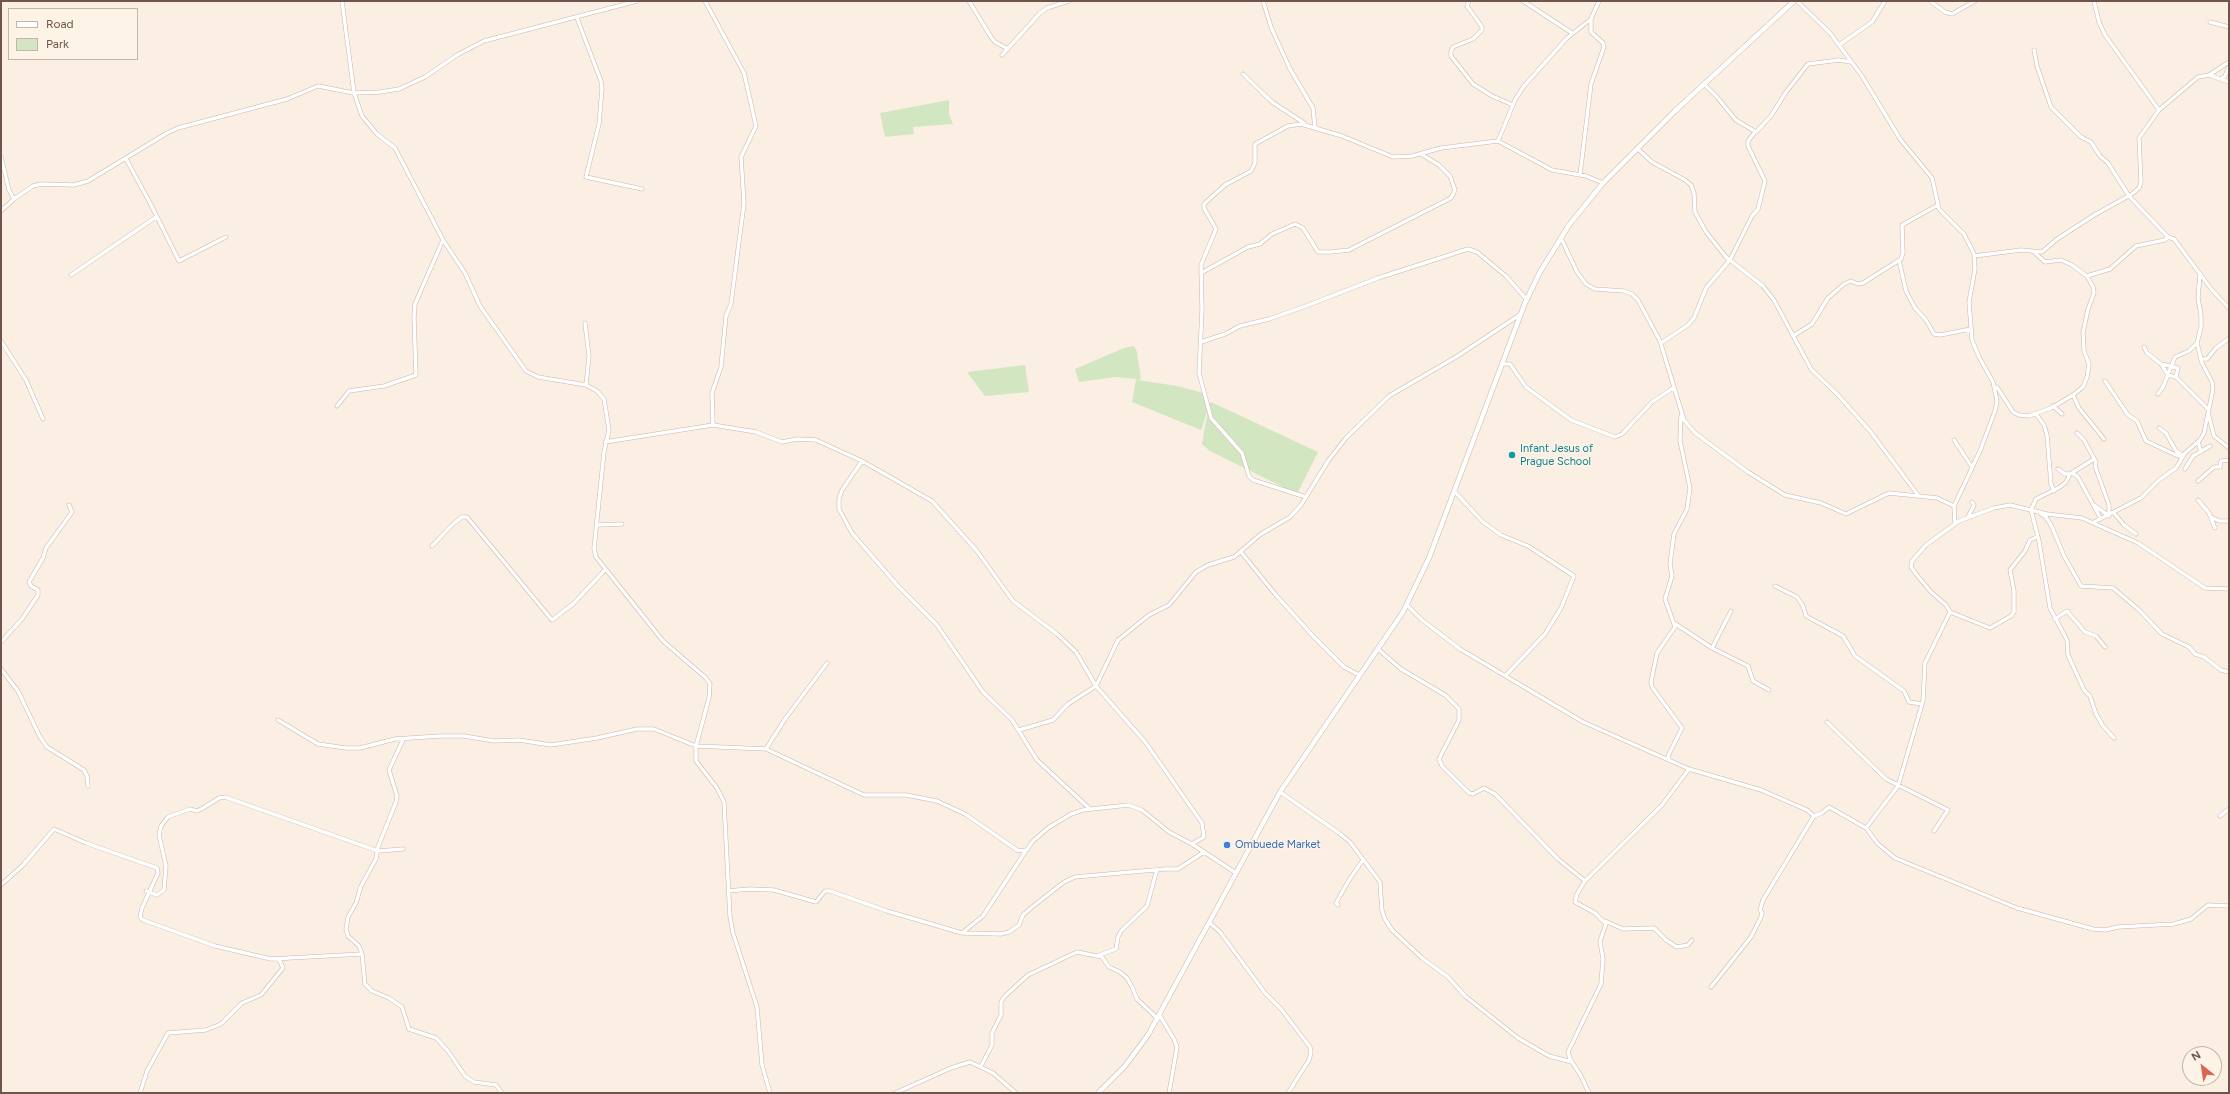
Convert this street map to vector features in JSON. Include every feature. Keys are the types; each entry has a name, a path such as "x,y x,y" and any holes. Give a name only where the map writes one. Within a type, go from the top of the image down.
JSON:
{"street":[{"path":"342,1 354,93 365,121 377,134 395,148 412,184 443,240 465,273 480,306 526,371 538,377 586,385 601,395 607,405 609,430 606,442 594,549 596,557 605,570 663,641 708,681 709,698 696,746 696,761 698,766 717,788 724,802 728,891 733,933 757,1007 762,1064 770,1093"},
{"path":"1,211 14,199 37,185 67,186 84,182 126,159 169,132 287,99 316,87 324,86 354,93 380,92 399,89 426,77 464,51 484,41 577,18 637,1"},
{"path":"705,1 744,73 756,126 741,157 743,208 731,304 726,316 721,367 712,393 713,425"},
{"path":"969,1 987,32 995,42 1008,49"},
{"path":"1002,55 1043,10 1069,1"},
{"path":"1263,1 1269,22 1290,68 1313,108 1315,128"},
{"path":"1469,1 1467,6 1482,27 1482,30 1473,39 1453,47 1451,56 1475,86 1513,106"},
{"path":"1523,1 1572,33"},
{"path":"1580,175 1591,84 1604,47 1603,43 1591,32 1591,19 1599,1"},
{"path":"1098,1093 1134,1056 1159,1017 1280,792 1314,746 1359,675 1407,605 1426,566 1526,300 1540,272 1561,238 1584,205 1603,183 1704,84 1795,1 1828,30 1839,45 1900,139 1932,178 1938,205 1964,234 1974,256 1975,269 1969,302 1971,329 1976,350 1993,382 2013,412 2023,416 2036,414 2073,395 2086,382 2089,368 2083,347 2083,333 2094,290 2087,276 2063,260 2045,262 2034,253"},
{"path":"1839,45 1872,22 1886,1"},
{"path":"1930,1 1945,12 1952,14 1975,1"},
{"path":"2094,1 2099,22 2105,35 2159,110"},
{"path":"577,18 601,81 602,89 599,124 586,177 642,189"},
{"path":"1498,142 1513,106 1527,82 1572,33 1591,19"},
{"path":"2210,22 2229,27"},
{"path":"2034,50 2037,66 2052,107 2078,134 2091,142 2100,156 2108,163 2129,196 2168,237 2174,239 2200,274 2229,308"},
{"path":"1661,343 1688,325 1694,318 1706,288 1730,260 1752,216 1757,210 1766,183 1748,146 1748,141 1771,116 1786,92 1808,64 1831,60 1851,62"},
{"path":"1974,256 2021,250 2034,253 2044,251 2057,239 2137,190 2141,184 2139,138 2159,110 2198,78 2209,75 2229,62"},
{"path":"2220,78 2225,76 2229,68 2221,67"},
{"path":"2214,72 2220,78"},
{"path":"1243,74 1272,102 1306,125 1356,141 1387,156 1401,157 1421,154 1441,148 1498,142 1552,170 1580,175 1603,183"},
{"path":"2209,75 2229,82"},
{"path":"1704,84 1736,120 1755,132"},
{"path":"1306,125 1288,126 1258,141 1255,146 1255,159 1251,170 1225,185 1205,202 1204,208 1216,229 1203,258 1201,273 1201,342 1199,370 1209,413 1220,430 1243,456 1248,475 1253,480 1306,497"},
{"path":"1638,149 1656,164 1685,180 1691,185 1700,222 1716,245 1730,260 1763,286 1774,300 1811,369 1838,395 1870,431 1918,495"},
{"path":"1201,273 1248,247 1260,244 1272,234 1296,224 1303,228 1318,252 1351,249 1451,198 1455,190 1450,176 1440,165 1421,154"},
{"path":"1,157 9,190 14,199"},
{"path":"126,159 179,261 226,237"},
{"path":"1793,336 1812,324 1830,296 1844,284 1851,281 1863,283 1899,260 1903,253 1902,225 1938,205"},
{"path":"71,275 156,217"},
{"path":"2087,276 2110,268 2136,246 2166,240 2168,237"},
{"path":"1561,238 1577,272 1586,284 1595,289 1624,291 1635,296 1661,343 1682,415 1696,433 1768,486 1792,497 1821,503 1846,514 1889,493 1937,498 1954,506"},
{"path":"337,406 349,391 384,386 416,375 415,304 443,240"},
{"path":"1201,342 1225,334 1240,326 1269,319 1378,278 1468,249 1477,252 1502,272 1526,300"},
{"path":"1899,260 1906,291 1915,308 1934,334 1940,335 1971,329"},
{"path":"2158,394 2175,357 2194,347 2197,343 2201,327 2198,298 2200,274"},
{"path":"1019,730 1053,720 1071,701 1096,686 1112,650 1123,634 1149,615 1169,605 1199,569 1213,563 1231,559 1241,552 1260,534 1290,517 1306,497 1328,461 1346,438 1389,396 1456,357 1521,314"},
{"path":"585,323 589,356 586,385"},
{"path":"2201,359 2207,359 2216,348 2228,339"},
{"path":"1,341 26,380 43,419"},
{"path":"2094,522 2109,516 2141,498 2159,480 2176,468 2189,447 2198,442 2205,429 2213,389 2212,382 2201,359 2197,343"},
{"path":"2144,347 2147,353 2161,364 2168,375 2176,377 2208,411 2210,416 2211,431 2214,436 2229,448"},
{"path":"2194,347 2198,349"},
{"path":"1502,364 1510,364 1518,378 1529,390 1571,420 1615,437 1622,434 1652,402 1673,388"},
{"path":"2161,364 2178,368 2176,377"},
{"path":"2105,381 2128,415 2137,421 2146,441 2178,456 2183,456"},
{"path":"1955,525 1954,506 1964,489 1996,411 1997,401 1993,382"},
{"path":"2073,395 2079,408 2104,439"},
{"path":"2053,406 2062,414"},
{"path":"2036,414 2044,425 2047,435 2049,468 2054,491"},
{"path":"1670,760 1668,756 1682,728 1651,684 1657,653 1674,630 1665,599 1672,576 1670,564 1676,528 1687,509 1690,492 1688,469 1680,436 1682,415"},
{"path":"606,442 713,425 756,432 782,442 797,438 816,440 862,461 932,501 977,551 1014,601 1057,634 1076,652 1096,686 1146,744 1202,823 1204,837 1192,844"},
{"path":"2159,428 2166,433 2176,451 2183,456"},
{"path":"2077,433 2084,440 2094,459 2095,466 2109,504 2109,516"},
{"path":"1954,440 1972,467"},
{"path":"2198,442 2201,452"},
{"path":"2184,469 2193,456 2210,446"},
{"path":"2058,469 2065,474 2071,473 2094,459"},
{"path":"2198,481 2214,467 2220,467 2222,461 2229,460"},
{"path":"862,461 842,490 839,498 839,509 852,534 887,574 937,625 983,692 1008,715 1037,760 1090,809"},
{"path":"2071,473 2066,482 2054,491 2036,498 2031,510 2038,537 2046,595 2055,619 2067,640 2068,655 2084,690 2090,696 2096,714 2103,726 2114,738"},
{"path":"2071,473 2078,477 2101,519"},
{"path":"1454,491 1483,522 1501,535 1528,546 1574,576 1561,608 1545,634 1506,675"},
{"path":"2198,500 2211,517 2215,528"},
{"path":"1968,517 1974,505 1972,502"},
{"path":"1,642 22,619 38,596 38,590 31,586 29,582 43,558 46,548 72,512 69,505"},
{"path":"2038,537 2030,540 2025,551 2010,570 2014,591 2014,612 2012,616 1990,628 1950,612 1946,605 1920,578 1911,564 1926,545 1968,517 2005,505 2016,505 2038,512 2082,518 2094,522 2138,543 2205,588 2229,589"},
{"path":"2094,506 2109,516"},
{"path":"2038,512 2046,517 2052,527 2064,556 2081,586 2113,588 2138,609 2162,634 2189,647 2195,654 2204,657 2221,670 2229,672"},
{"path":"2114,513 2124,525 2136,534"},
{"path":"432,546 448,528 462,517 466,517 552,620 573,604 605,570"},
{"path":"2211,517 2219,521 2229,521"},
{"path":"597,525 622,524"},
{"path":"1241,552 1275,594 1313,636 1344,667 1359,675"},
{"path":"1775,586 1798,597 1806,616 1843,636 1855,656 1904,691 1909,702 1922,704"},
{"path":"1407,605 1422,620 1460,649 1583,722 1689,769 1761,790 1807,810 1814,816"},
{"path":"1712,648 1731,611"},
{"path":"2055,619 2067,611 2084,632 2096,636 2105,647"},
{"path":"1866,828 1898,786 1922,704 1925,663 1950,612"},
{"path":"1672,622 1712,648 1748,666 1753,681 1769,690"},
{"path":"1378,648 1401,669 1445,695 1459,708 1460,716 1440,758 1440,764 1469,793 1473,794 1484,788 1495,794 1558,859 1585,881"},
{"path":"766,750 785,719 827,663"},
{"path":"1,669 18,691 40,738 47,747 84,770 87,776 88,786"},
{"path":"278,720 318,744 333,747 360,748 395,739 403,740 430,736 464,736 490,740 518,740 543,745 647,728 662,731 696,746 766,750 864,795 906,795 937,801 965,814 1017,850 1023,852 1028,849"},
{"path":"1827,722 1877,771 1898,786 1948,810 1934,831"},
{"path":"403,740 389,770 397,796 396,802 376,859 360,886 357,901 347,921 348,936 359,946 362,954 365,984 372,991 389,998 402,1007 409,1029 436,1038 445,1046 465,1076 474,1082 496,1085 502,1093"},
{"path":"1689,769 1645,823 1585,881 1575,902 1595,913 1604,920 1624,929 1654,928 1666,940 1677,947 1688,945 1692,940"},
{"path":"1280,792 1342,835 1380,882 1383,915 1392,930 1432,967 1450,978 1465,996 1508,1031 1549,1056 1572,1062"},
{"path":"147,892 157,895 164,890 166,866 159,835 160,826 168,818 190,809 197,811 219,798 225,797 378,851 403,849"},
{"path":"962,932 983,916 1033,841 1057,822 1076,812 1090,809 1125,805 1135,806 1150,815 1169,832 1192,844 1236,874"},
{"path":"1712,987 1751,937 1761,917 1762,913 1760,910 1763,900 1814,816 1822,814 1829,807 1866,828 1878,844 1895,858 1977,890 2017,908 2093,929 2105,930 2118,927 2174,924 2191,919 2208,905 2229,906"},
{"path":"2220,816 2229,808"},
{"path":"1,885 23,865 52,830 56,829 86,843 157,868 158,873 147,892 141,912 140,917 142,920 215,946 258,956 279,959 362,954"},
{"path":"728,891 749,889 774,890 816,902 825,891 830,890 887,911 962,932 1001,934 1009,932 1018,925 1023,915 1031,908 1064,882 1075,877 1157,869 1179,869 1204,852"},
{"path":"1338,905 1336,903 1349,880 1363,860"},
{"path":"981,1066 992,1045 991,1035 1001,1015 1002,1000 1022,979 1047,965 1077,952 1099,956 1116,949 1118,937 1121,931 1148,905 1157,869"},
{"path":"1589,1093 1569,1056 1569,1048 1601,981 1603,956 1600,941 1606,925 1604,920"},
{"path":"1210,923 1220,932 1265,993 1281,1009 1310,1047 1311,1053 1309,1060 1288,1093"},
{"path":"1099,956 1109,967 1120,972 1127,978 1137,999 1159,1017 1174,1039 1177,1047 1169,1093"},
{"path":"140,1093 147,1071 168,1033 206,1030 221,1024 242,1003 261,995 283,968 279,959"},
{"path":"895,1093 962,1064 970,1062 981,1066 998,1077 1016,1093"}],"green space":[{"path":"949,100 949,114 953,124 913,127 914,134 885,137 880,113"},
{"path":"1134,346 1137,352 1141,379 1138,380 1177,386 1204,393 1207,412 1201,430 1132,402 1136,379 1116,377 1079,382 1075,369 1124,348"},
{"path":"1025,365 1029,392 985,396 967,372"},
{"path":"1211,402 1318,452 1297,494 1210,451 1202,444 1209,404"}],"place":[{"name":"Infant Jesus of Prague School","path":"1512,455"},
{"name":"Ombuede Market","path":"1227,845"}]}
